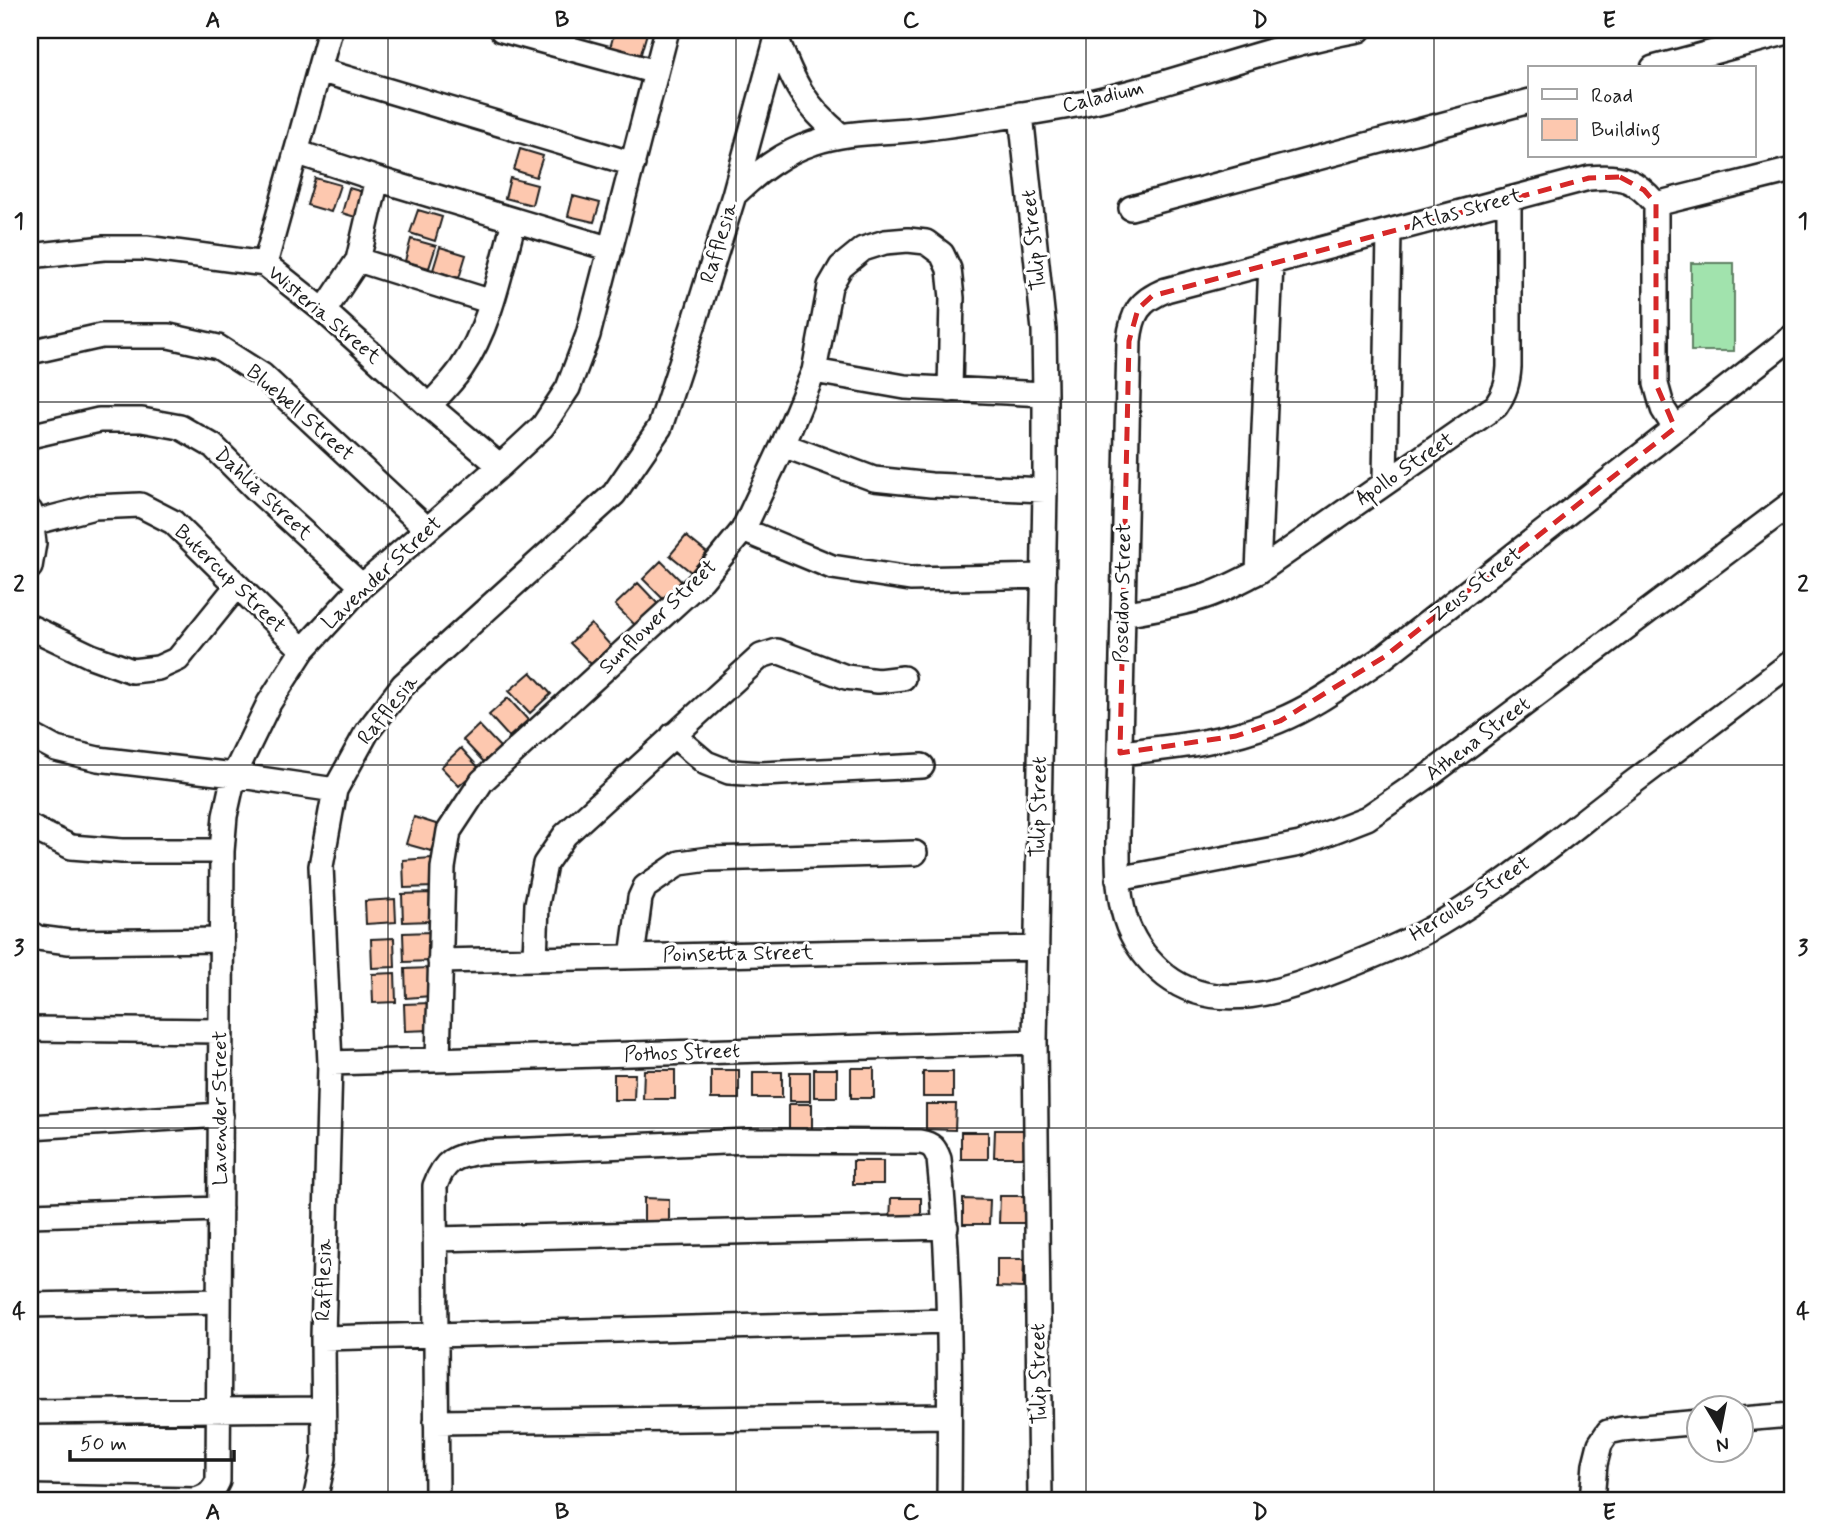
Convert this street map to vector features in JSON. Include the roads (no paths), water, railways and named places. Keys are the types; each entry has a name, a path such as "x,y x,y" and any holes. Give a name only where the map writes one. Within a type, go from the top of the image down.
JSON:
{"street":[{"path":"265,264 330,30"},
{"path":"502,30 656,72"},
{"name":"Lavender Street","path":"30,1497 195,1500 213,1490 218,1480 222,852 225,816 234,775 269,703 303,650 362,586 542,426 568,388 588,335 667,30"},
{"name":"Caladium","path":"734,195 757,174 791,151 840,135 918,129 1079,104 1261,53 1359,30"},
{"path":"1661,66 1792,31"},
{"path":"778,34 787,64 807,103 821,120 840,135"},
{"name":"Rafflesia","path":"315,1500 324,1458 323,1338 330,1063 321,866 335,790 367,732 403,685 614,494 660,428 734,195 778,34"},
{"path":"319,70 633,164"},
{"path":"1131,208 1528,103"},
{"name":"Tulip Street","path":"1021,114 1044,330 1045,394 1035,1042 1040,1500"},
{"path":"296,152 611,249"},
{"path":"1675,428 1663,409 1656,384 1656,204 1792,170"},
{"name":"Atlas Street","path":"1138,309 1152,296 1166,290 1589,178 1620,177 1644,190 1656,204"},
{"path":"324,311 358,260 377,179"},
{"name":"Apollo Street","path":"1123,614 1204,597 1258,572 1496,406 1504,395 1509,367 1509,199"},
{"path":"429,407 461,369 473,348 492,302 514,221"},
{"path":"1385,482 1389,231"},
{"name":"Sunflower Street","path":"438,1060 443,868 449,831 482,781 702,580 743,530 814,371 830,286 841,267 863,248 908,240 926,242 942,254 949,269 951,298 950,390"},
{"name":"Wisteria Street","path":"30,256 104,247 146,248 265,264 324,311 429,407 500,466"},
{"path":"358,260 492,302"},
{"path":"1258,572 1270,262"},
{"name":"Poseidon Street","path":"1118,879 1129,341 1133,319 1138,309"},
{"name":"Bluebell Street","path":"30,352 101,336 169,336 218,346 262,375 427,529"},
{"name":"Zeus Street","path":"1120,753 1191,745 1236,736 1280,721 1323,698 1384,657 1792,337"},
{"path":"814,371 905,387 1045,394"},
{"name":"Dahlia Street","path":"30,436 99,420 142,420 180,427 213,446 362,586"},
{"path":"783,445 874,479 931,485 1045,490"},
{"name":"Athena Street","path":"1118,879 1300,844 1367,818 1431,774 1792,503"},
{"name":"Butercup Street","path":"31,517 94,507 140,505 173,522 303,650"},
{"path":"30,567 34,543 31,517"},
{"path":"743,530 832,567 909,579 1044,576"},
{"path":"30,627 91,656 132,671 158,668 178,659 237,586"},
{"path":"535,958 537,904 545,864 565,835 761,656 777,651 846,677 878,681 903,678"},
{"name":"Hercules Street","path":"1118,879 1128,926 1139,946 1154,967 1176,984 1193,992 1218,997 1243,997 1309,981 1376,956 1439,925 1498,885 1792,662"},
{"path":"30,735 56,749 98,759 335,790"},
{"path":"673,735 706,764 729,772 762,774 922,766"},
{"path":"30,827 71,847 122,851 222,852"},
{"path":"632,957 640,898 645,887 680,863 709,859 915,853"},
{"path":"30,933 69,942 221,940"},
{"name":"Poinsetta Street","path":"440,961 1037,948"},
{"path":"30,1029 221,1031"},
{"name":"Pothos Street","path":"330,1063 1035,1042"},
{"path":"30,1127 220,1115"},
{"path":"437,1500 435,1186 440,1172 462,1154 480,1152 749,1141 920,1142 930,1144 936,1150 946,1227 949,1500"},
{"path":"30,1215 220,1209"},
{"path":"436,1239 946,1227"},
{"path":"30,1305 219,1301"},
{"path":"323,1338 949,1321"},
{"path":"30,1412 323,1409"},
{"path":"1756,1418 1792,1415"},
{"path":"436,1422 949,1416"},
{"path":"1592,1500 1595,1464 1600,1444 1608,1432 1686,1423"}]}
